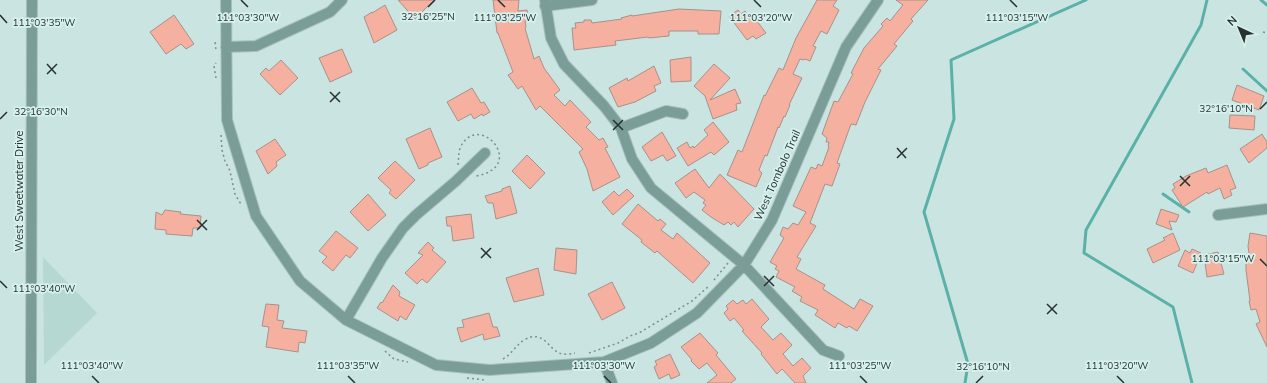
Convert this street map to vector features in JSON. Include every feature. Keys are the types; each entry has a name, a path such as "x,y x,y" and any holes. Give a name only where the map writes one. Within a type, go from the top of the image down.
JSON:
{"street":[{"name":"West Sweetwater Drive","path":"31,383 32,0"},
{"name":"West Tombolo Trail","path":"226,0 221,49 227,120 256,216 300,281 346,320 436,365 490,370 604,362 651,343 697,312 744,265 772,220 846,47 878,0"},
{"path":"221,49 256,46 330,12 342,0"},
{"path":"592,0 545,3 551,38 564,64 604,106 621,128 632,159 651,188 744,265 823,350 839,356"},
{"path":"621,128 666,110 683,114"},
{"path":"346,320 382,258 403,228 416,214 456,181 485,153"},
{"path":"1218,215 1267,209"},
{"path":"604,362 612,383"}],"path":[{"path":"1263,32 1267,33"},
{"path":"216,39 215,48 221,49"},
{"path":"217,59 214,66 217,80"},
{"path":"220,130 223,154 230,171 235,194 243,207"},
{"path":"584,353 618,343 654,324 700,294 712,283 728,263"},
{"path":"466,378 488,380 492,363 512,353 523,340 529,338 545,340 558,353 580,354"},
{"path":"379,348 388,353 394,359 410,362"}],"shaded area":[{"path":"43,257 97,313 44,365"}],"building":[{"path":"398,0 434,0 415,19"},
{"path":"493,0 519,0 518,11 527,10 529,21 525,21 525,28 534,59 539,56 544,68 560,90 554,95 565,106 570,100 591,122 586,127 599,140 603,138 608,147 605,148 620,177 593,191 587,169 579,152 583,149 540,106 536,110 522,86 518,89 508,75 513,72 497,33"},
{"path":"817,0 837,0 833,6 839,10 827,34 821,31 813,46 816,47 810,61 800,59 793,74 802,78 785,117 784,116 779,128 778,127 767,156 765,155 759,170 762,173 756,187 727,175 738,150 742,152 764,95 765,96 779,68 783,70 796,38"},
{"path":"896,0 928,0 911,19 913,21 894,44 897,46 878,69 881,70 865,102 856,125 851,124 837,163 840,164 832,186 825,184 810,223 816,226 797,257 801,259 796,269 825,285 823,289 854,309 860,299 873,306 857,331 849,326 847,328 838,323 835,328 815,315 818,310 800,301 802,297 792,291 795,287 776,277 779,271 775,269 777,266 770,262 784,238 780,235 783,227 788,229 793,223 798,225 806,212 793,206 811,167 816,169 818,164 822,166 829,147 829,142 826,142 827,138 822,134 834,101 838,102 853,74 851,73 864,48 883,26 881,24 887,18 890,21 903,5"},
{"path":"385,5 397,30 374,43 364,17"},
{"path":"679,9 721,11 719,34 698,34 698,31 669,31 669,36 615,41 616,45 574,50 572,28 576,28 575,23 584,22 584,20 591,20 592,23 622,19 621,18 632,15"},
{"path":"738,10 741,14 745,11 748,15 751,13 766,33 756,39 753,36 747,40 729,16"},
{"path":"174,15 194,44 186,49 181,44 166,54 150,32"},
{"path":"342,49 352,72 330,82 319,58"},
{"path":"691,57 691,81 671,82 670,60"},
{"path":"281,60 298,78 280,95 260,74 266,68 269,71"},
{"path":"714,64 730,78 710,100 735,89 741,103 736,104 737,110 713,119 705,96 694,86"},
{"path":"654,66 661,83 654,86 656,91 635,102 618,107 609,88 627,78 628,81"},
{"path":"1237,85 1264,96 1259,110 1232,100"},
{"path":"472,88 481,103 484,102 490,112 483,116 482,114 474,119 471,114 458,121 447,102"},
{"path":"1230,115 1255,116 1254,130 1229,128"},
{"path":"713,122 729,142 714,155 711,152 688,166 677,148 687,142 690,148 693,146 694,148 708,135 704,130"},
{"path":"430,128 442,157 419,169 406,139"},
{"path":"662,132 676,156 667,161 663,155 651,161 642,147"},
{"path":"1262,134 1267,142 1267,148 1249,163 1240,149"},
{"path":"275,139 286,155 276,162 277,166 268,174 256,151"},
{"path":"527,155 545,173 530,189 512,171"},
{"path":"395,161 415,180 396,199 389,193 391,190 378,178"},
{"path":"1227,165 1236,188 1230,190 1232,195 1224,199 1220,188 1208,194 1207,192 1183,207 1172,190 1175,188 1173,184 1186,176 1206,168 1208,173"},
{"path":"695,169 709,188 720,174 754,209 738,227 734,222 731,225 728,222 724,225 702,210 706,205 703,203 705,200 694,192 686,198 675,183"},
{"path":"510,186 517,213 496,219 493,203 488,203 485,196 502,191 502,189"},
{"path":"627,189 634,196 613,215 602,202 614,191 619,196"},
{"path":"368,194 386,215 368,231 350,212"},
{"path":"638,204 658,221 660,219 666,224 661,230 673,239 677,233 710,263 693,283 657,251 655,253 641,242 642,240 622,224"},
{"path":"1161,209 1179,215 1176,222 1169,221 1172,230 1156,224"},
{"path":"165,210 181,212 180,214 201,216 200,228 193,228 192,236 166,234 166,230 155,229 156,212 162,215"},
{"path":"471,214 474,238 453,241 451,226 447,226 446,217"},
{"path":"336,231 358,248 350,258 346,255 333,271 322,262 327,257 319,251"},
{"path":"1173,233 1180,250 1153,263 1147,249 1165,240 1163,238"},
{"path":"1250,233 1267,236 1267,347 1256,324 1260,322 1256,309 1251,310 1249,301 1246,260 1250,260 1248,246"},
{"path":"428,242 434,248 432,250 446,262 427,283 422,279 417,284 405,273 423,255 418,253"},
{"path":"556,248 577,250 576,274 554,270"},
{"path":"1192,249 1201,253 1193,273 1178,266 1185,250 1190,253"},
{"path":"1218,252 1224,274 1207,277 1204,255"},
{"path":"538,268 544,295 514,302 506,278"},
{"path":"612,282 625,308 602,320 588,294"},
{"path":"393,285 400,292 399,296 415,305 406,320 400,316 398,321 377,308 381,302 382,303"},
{"path":"752,299 769,319 761,327 773,340 781,333 792,345 783,354 793,366 802,358 811,368 803,376 806,383 795,383 782,369 777,374 761,354 762,353 742,331 744,330 734,318 730,321 724,313 728,309 726,306 733,300 737,304 743,300 746,304"},
{"path":"266,304 279,305 277,320 284,321 282,328 307,331 305,343 299,342 298,352 266,347 269,327 262,326"},
{"path":"489,313 493,327 497,327 500,336 484,340 483,334 461,342 457,328 464,327 462,320"},
{"path":"700,333 718,353 716,355 736,379 731,383 707,383 717,375 707,363 699,369 681,347"},
{"path":"670,354 680,375 671,379 669,374 659,379 654,367 657,365 655,361"}],"waterway":[{"path":"965,383 968,364 924,212 954,119 951,60 1086,0"},
{"path":"1192,383 1173,307 1084,253 1086,230 1201,25 1207,0"},
{"path":"1261,0 1267,5"},
{"path":"1243,69 1267,91"},
{"path":"1163,194 1189,212"}]}
